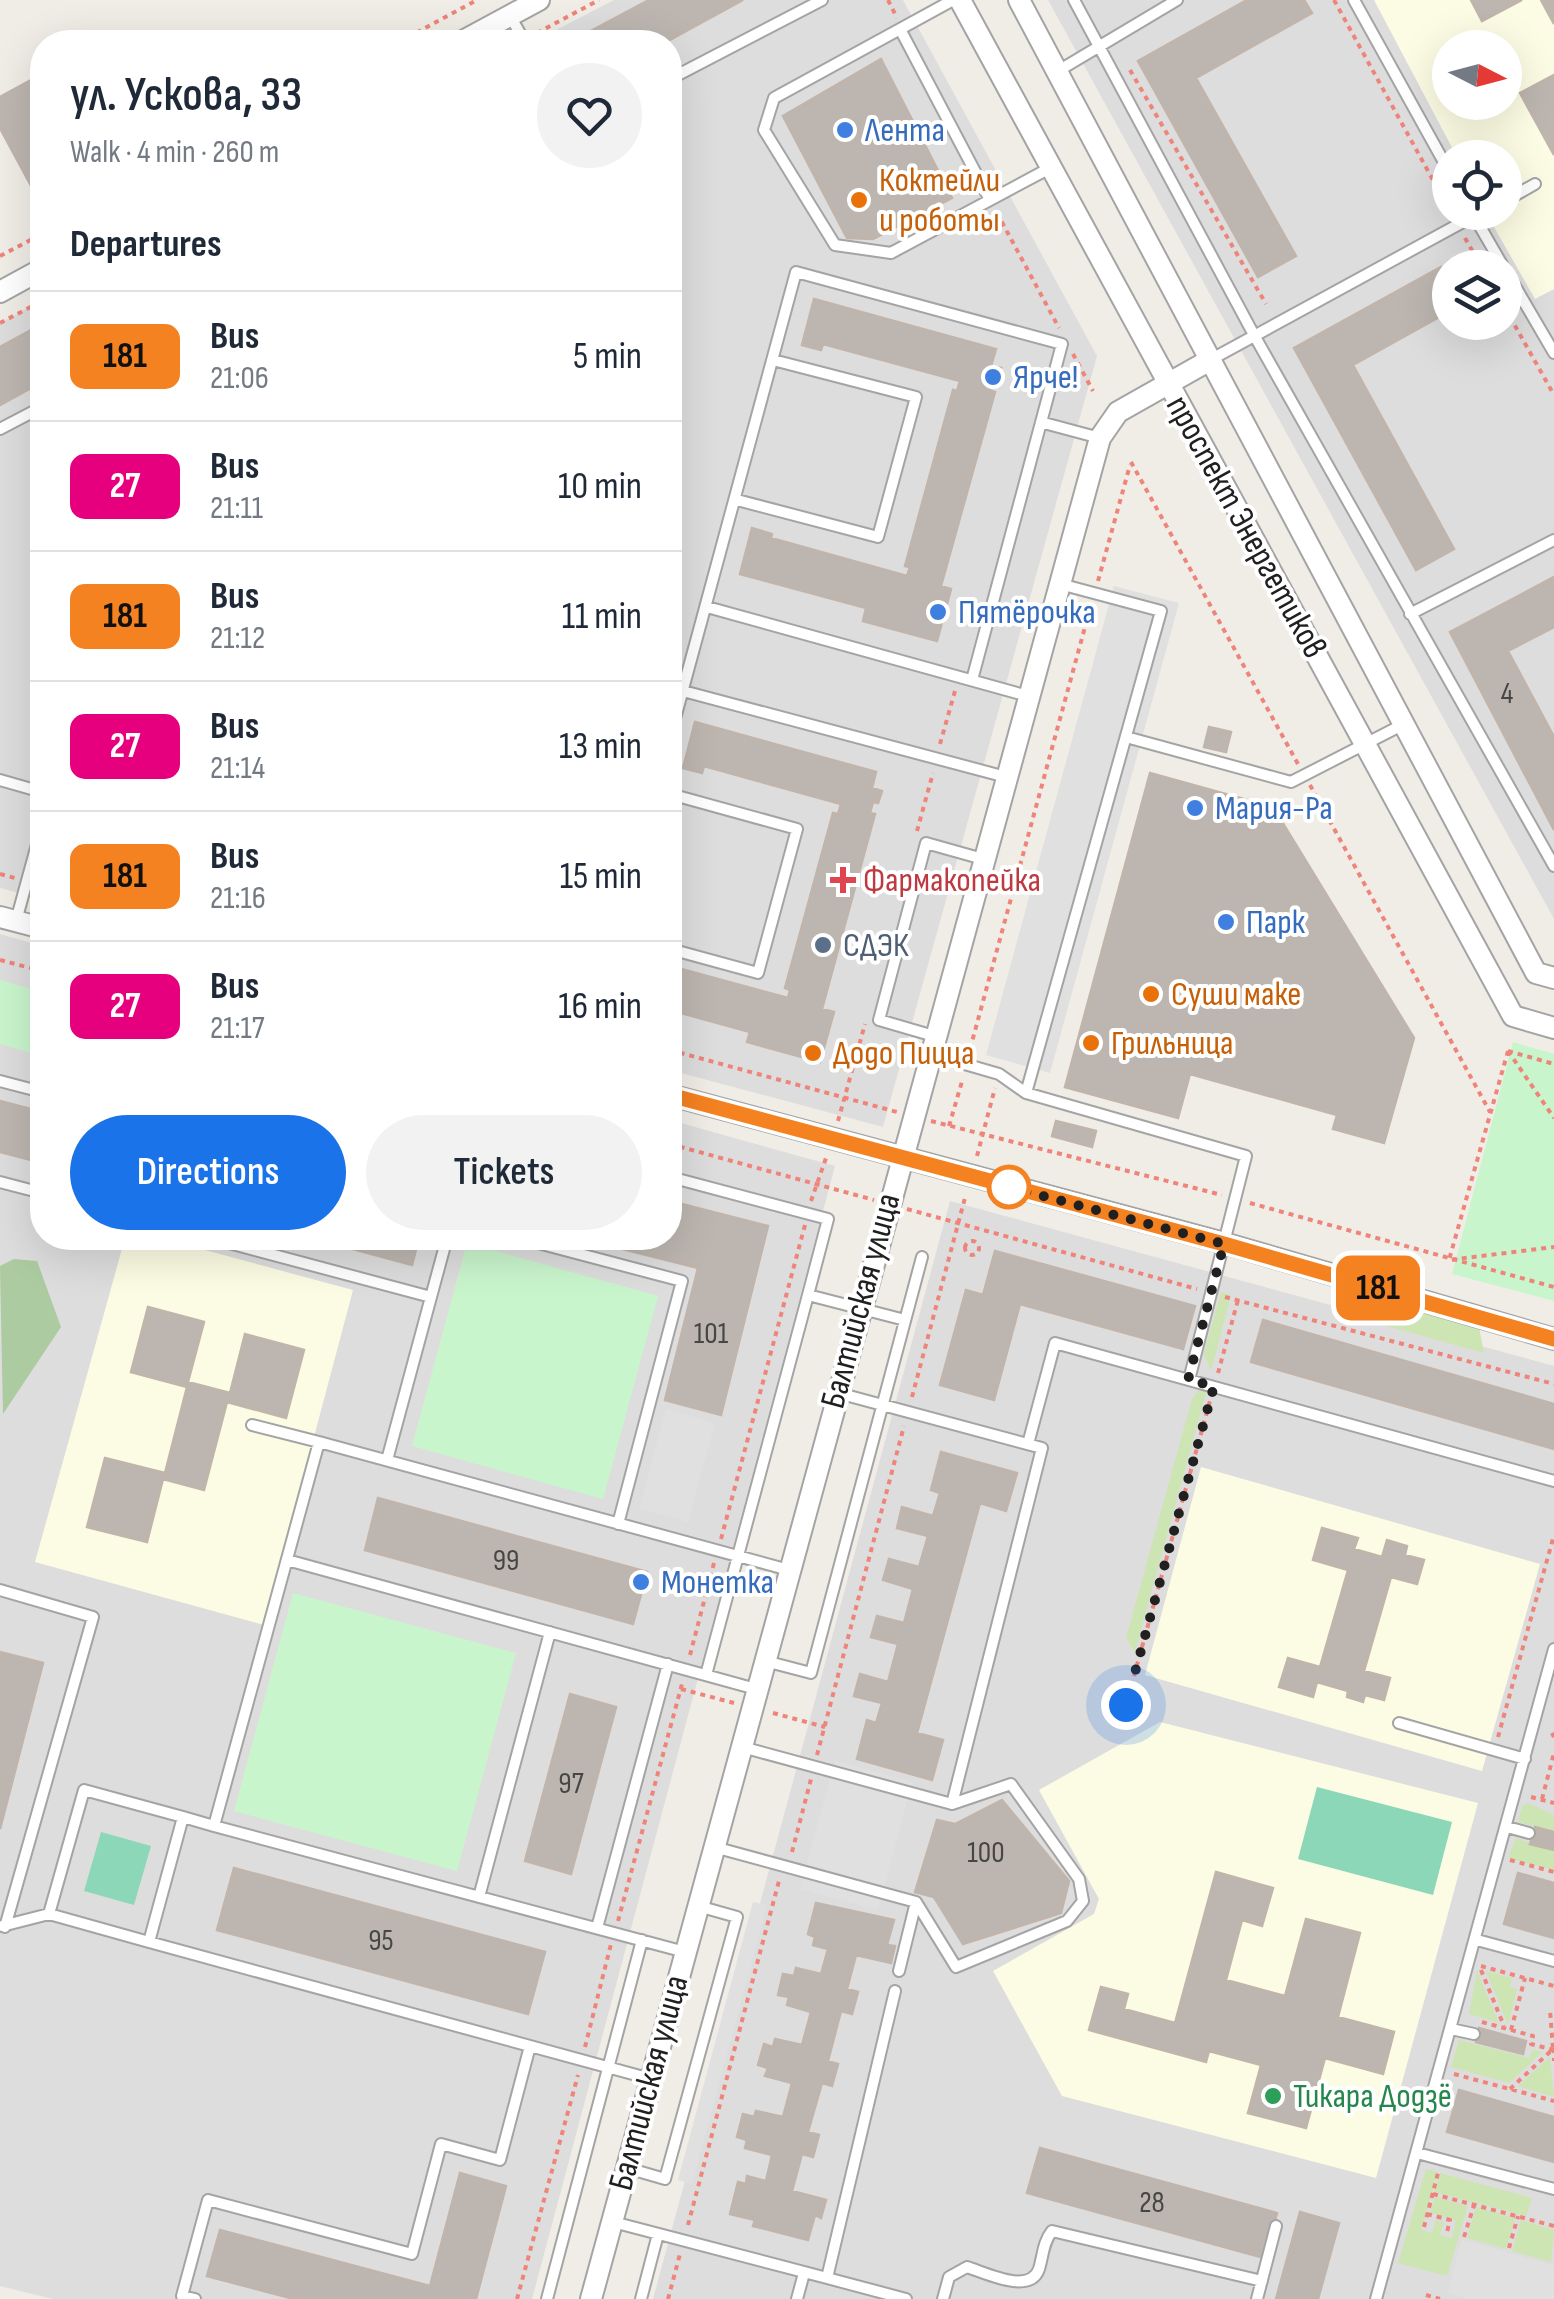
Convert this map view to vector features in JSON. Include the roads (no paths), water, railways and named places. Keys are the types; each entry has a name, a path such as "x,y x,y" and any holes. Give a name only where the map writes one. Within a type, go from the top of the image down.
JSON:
{"street":[{"path":"484,30 539,0"},
{"name":"проспект Энергетиков","path":"956,0 1512,1016 1554,1028"},
{"name":"проспект Энергетиков","path":"1019,0 1536,973 1554,978"},
{"path":"0,292 30,276"},
{"name":"Балтийская улица","path":"591,2299 1100,438 1118,412 1210,360"},
{"path":"682,1098 1224,1244 1554,1339"}],"lane":[{"path":"682,72 822,0"},
{"path":"956,0 774,98 764,130 835,245 891,253 1050,168"},
{"path":"1074,0 1254,334 1554,866"},
{"path":"1057,71 1177,0"},
{"path":"1354,0 1432,141"},
{"path":"510,16 518,30"},
{"path":"900,28 990,200"},
{"path":"1522,191 1535,184"},
{"path":"1210,360 1432,227"},
{"path":"972,680 1044,424 1062,344 796,272 682,691 1006,777"},
{"path":"1522,298 1554,352"},
{"path":"736,500 878,538 916,398 773,360"},
{"path":"0,429 30,413"},
{"path":"1044,424 1100,438"},
{"path":"1410,614 1554,540"},
{"path":"1026,1093 1160,612 1058,584"},
{"path":"707,607 1028,696"},
{"path":"1126,737 1290,782 1404,724"},
{"path":"0,780 30,789"},
{"path":"682,797 797,829 758,973 682,951"},
{"path":"983,859 926,843 879,1020 966,1064 998,1074 1026,1093 1246,1156 1188,1380"},
{"path":"8,919 30,859"},
{"path":"0,1081 30,1089"},
{"path":"682,1180 828,1219 706,1675"},
{"path":"0,1182 30,1190"},
{"path":"255,1250 431,1297"},
{"path":"387,1460 444,1250"},
{"path":"566,1250 682,1280 618,1524"},
{"path":"764,1661 811,1674 922,1257"},
{"path":"808,1294 905,1320"},
{"path":"1028,1444 1054,1343 1554,1480"},
{"path":"836,1392 1042,1448 952,1804"},
{"path":"252,1425 788,1570"},
{"path":"214,1826 319,1442"},
{"path":"287,1560 756,1689"},
{"path":"0,1590 93,1617 2,1926"},
{"path":"479,1897 550,1632"},
{"path":"1376,2299 1456,2014 1474,1965 1476,1940 1554,1649"},
{"path":"596,1928 668,1664"},
{"path":"1399,1723 1525,1759"},
{"path":"713,1847 916,1902 956,1967 1067,1921 1083,1901 1079,1879 1011,1784 952,1804 741,1746"},
{"path":"49,1914 84,1790 685,1952"},
{"path":"149,1942 183,1817"},
{"path":"1507,1827 1529,1833"},
{"path":"898,1970 916,1902"},
{"path":"626,2168 665,2179 737,1917 698,1906"},
{"path":"2,1926 49,1914 651,2079"},
{"path":"547,2299 642,1940"},
{"path":"1476,1940 1554,1961"},
{"path":"826,2278 895,1992"},
{"path":"1452,2029 1474,2034"},
{"path":"195,2299 182,2297 208,2200 412,2254 442,2144 500,2160 530,2046"},
{"path":"1417,2153 1554,2189"},
{"path":"612,2222 906,2299"},
{"path":"1257,2299 1276,2226"},
{"path":"943,2299 950,2276 967,2267 1021,2282 1031,2280 1038,2274 1052,2231 1262,2281"},
{"path":"641,2299 658,2234"},
{"path":"797,2299 804,2272"}],"place":[{"name":"Лента","path":"845,130"},
{"name":"Коктейли и роботы","path":"859,200"},
{"name":"Ярче!","path":"993,377"},
{"name":"Пятёрочка","path":"938,612"},
{"name":"Мария-Ра","path":"1195,808"},
{"name":"Фармакопейка","path":"843,880"},
{"name":"Парк","path":"1226,922"},
{"name":"СДЭК","path":"823,945"},
{"name":"Суши маке","path":"1151,994"},
{"name":"Грильница","path":"1091,1043"},
{"name":"Додо Пицца","path":"813,1053"},
{"name":"Монетка","path":"641,1582"},
{"name":"Тикара Додзё","path":"1273,2096"}]}
